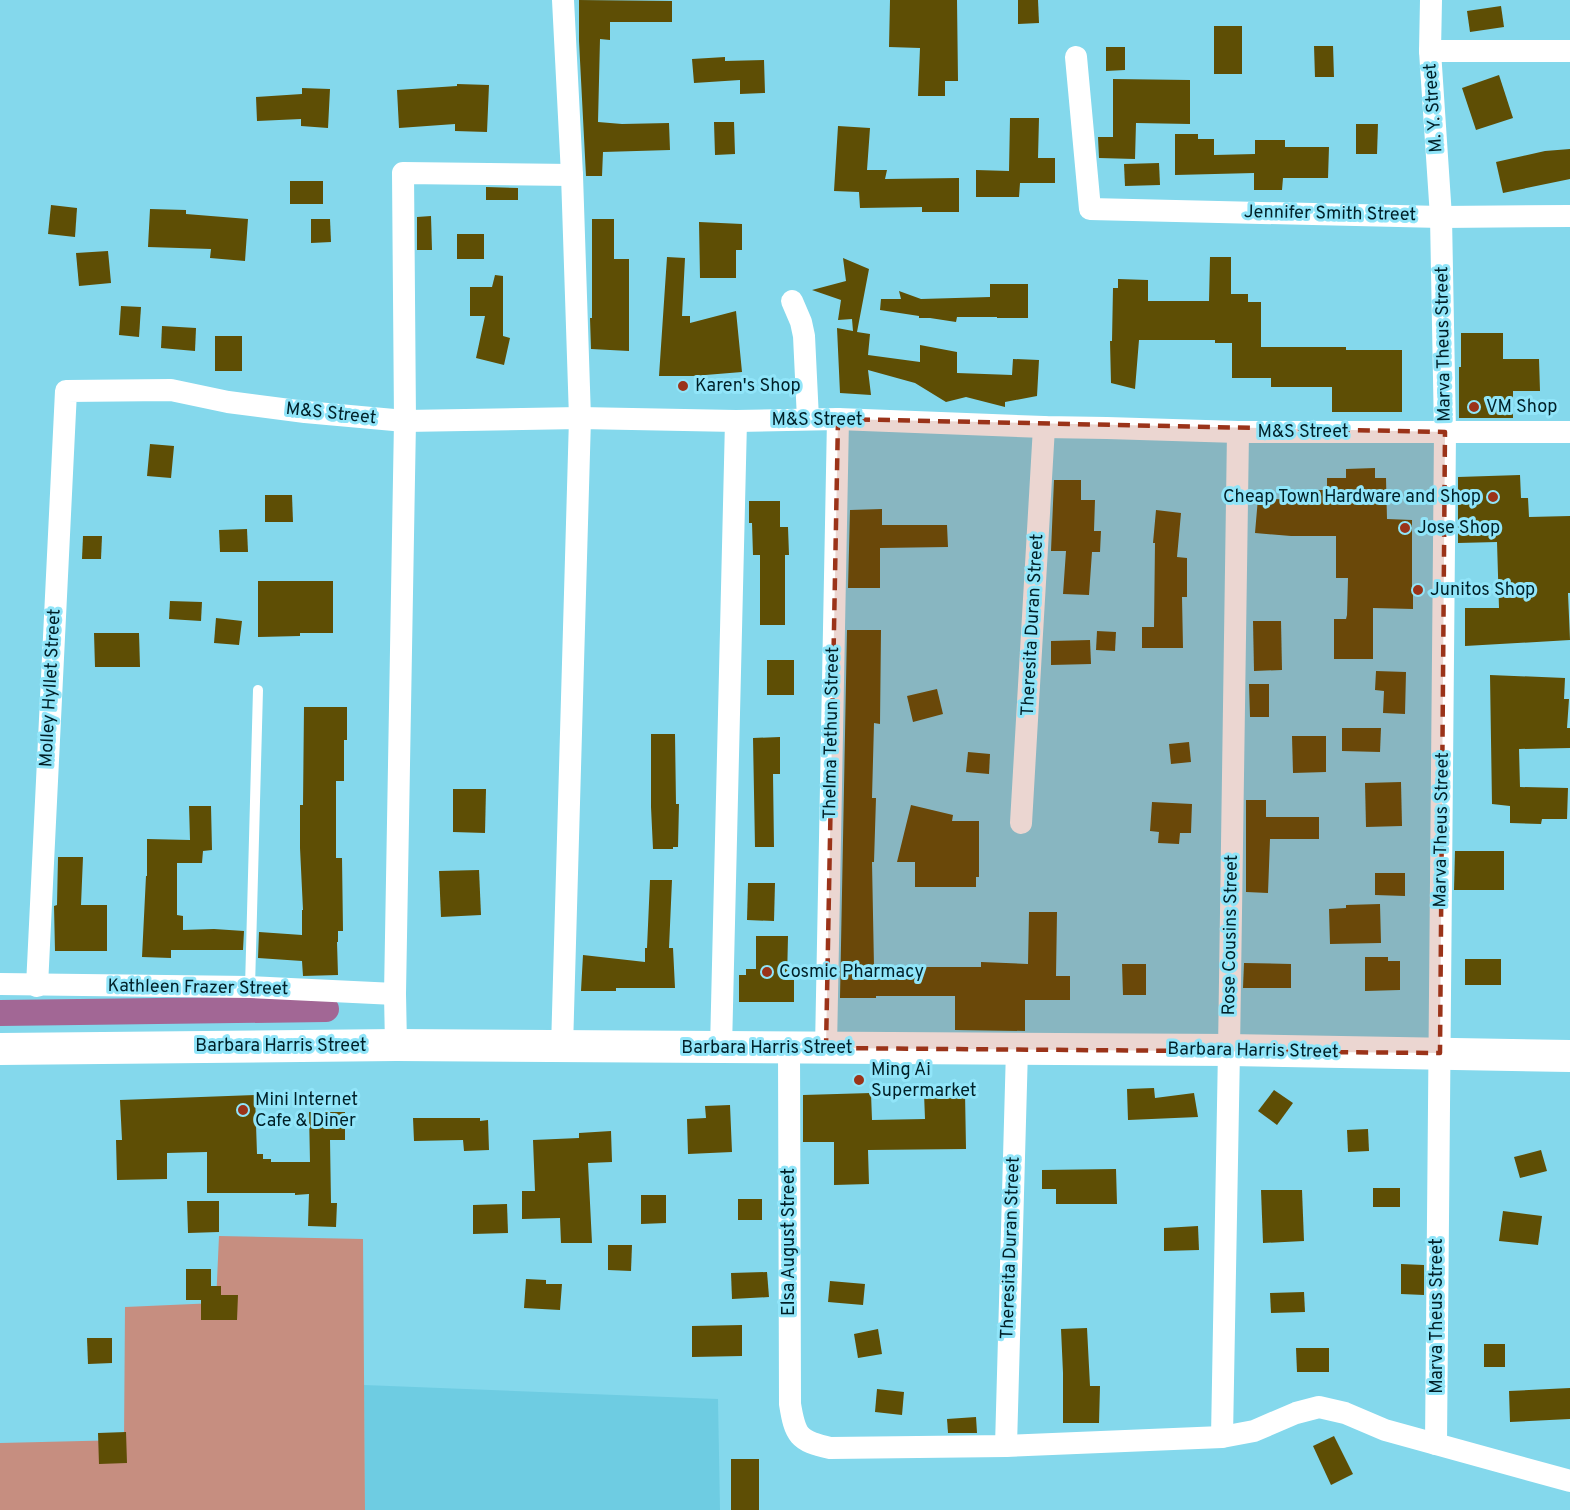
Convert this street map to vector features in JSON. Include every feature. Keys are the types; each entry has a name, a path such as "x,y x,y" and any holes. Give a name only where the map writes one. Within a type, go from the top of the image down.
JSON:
{"street":[{"path":"562,0 572,175 580,418 562,1048"},
{"name":"M. Y. Street","path":"1431,0 1430,51 1441,217"},
{"path":"1430,51 1570,51"},
{"name":"Jennifer Smith Street","path":"1076,57 1090,209 1441,217 1570,216"},
{"path":"396,1046 405,421 403,174 572,175"},
{"name":"Marva Theus Street","path":"1436,1444 1446,432 1441,217"},
{"path":"792,301 804,336 808,418"},
{"name":"M&S Street","path":"66,391 171,390 228,402 405,421 580,418 736,421 838,418 1238,432 1570,432"},
{"name":"Molley Hyllet Street","path":"37,986 66,391"},
{"name":"Thelma Tethun Street","path":"826,1048 838,418"},
{"path":"721,1048 736,421"},
{"name":"Theresita Duran Street","path":"1021,823 1044,427"},
{"name":"Rose Cousins Street","path":"1222,1437 1238,432"},
{"name":"Kathleen Frazer Street","path":"0,984 250,987 395,994"},
{"name":"Barbara Harris Street","path":"0,1048 396,1046 1229,1050 1570,1056"},
{"name":"Elsa August Street","path":"789,1048 790,1404 792,1419 798,1434 813,1444 830,1448 1006,1446"},
{"name":"Theresita Duran Street","path":"1006,1446 1017,1049"},
{"path":"1006,1446 1222,1437 1254,1431 1296,1413 1319,1407 1345,1413 1385,1430 1570,1481"}],"lane":[{"path":"250,987 258,690"}],"highlighted area":[{"path":"838,419 1445,432 1440,1053 826,1048"}],"shaded area":[{"path":"219,1236 363,1239 365,1510 0,1510 0,1443 124,1440 125,1307 216,1303"},
{"path":"364,1385 718,1399 720,1510 365,1510"}],"building":[{"path":"579,0 672,1 672,22 610,22 610,40 600,39 598,122 669,123 670,150 603,152 602,176 586,176"},
{"path":"890,0 957,0 958,81 945,81 945,96 918,96 920,48 889,47"},
{"path":"1018,0 1038,0 1039,23 1018,24"},
{"path":"1501,6 1504,27 1470,32 1467,11"},
{"path":"1214,26 1242,26 1242,74 1214,74"},
{"path":"1314,46 1333,46 1334,77 1315,77"},
{"path":"1106,47 1125,47 1125,70 1106,71"},
{"path":"725,57 725,61 764,60 765,93 740,94 740,80 694,83 692,59"},
{"path":"1499,75 1513,118 1476,130 1462,88"},
{"path":"1113,79 1190,80 1190,124 1136,123 1135,159 1099,158 1098,137 1113,137"},
{"path":"457,84 489,85 487,132 455,131 455,124 399,128 397,90 457,86"},
{"path":"302,88 330,89 328,128 301,126 301,119 257,121 256,97 302,94"},
{"path":"1010,118 1039,118 1038,158 1055,158 1055,183 1020,183 1019,197 976,197 976,170 1009,171"},
{"path":"714,122 734,122 735,154 715,155"},
{"path":"1356,124 1378,124 1377,154 1356,154"},
{"path":"838,126 870,128 867,170 887,170 885,179 959,178 959,212 922,212 922,207 860,208 859,192 834,191"},
{"path":"1175,134 1198,134 1198,139 1214,139 1214,155 1255,154 1255,140 1285,140 1285,147 1329,147 1328,178 1283,178 1282,190 1254,190 1254,173 1175,175"},
{"path":"1570,149 1570,179 1503,193 1496,162 1545,151"},
{"path":"1159,163 1160,185 1125,186 1124,164"},
{"path":"290,181 323,181 323,204 290,204"},
{"path":"486,187 518,188 518,200 486,200"},
{"path":"51,205 77,208 75,237 48,234"},
{"path":"150,209 186,210 186,214 248,219 245,261 210,258 211,249 148,247"},
{"path":"431,216 432,250 417,250 417,217"},
{"path":"311,219 330,219 331,242 311,243"},
{"path":"592,219 614,219 614,259 629,259 629,351 591,349"},
{"path":"699,222 742,224 742,250 736,250 736,278 700,278"},
{"path":"457,234 484,234 484,259 457,259"},
{"path":"108,251 111,283 79,286 76,253"},
{"path":"667,257 685,258 682,316 690,316 690,323 736,311 742,372 659,376"},
{"path":"1210,257 1231,257 1231,294 1248,294 1248,302 1261,302 1261,347 1346,347 1346,350 1402,350 1402,412 1332,412 1332,387 1271,387 1271,378 1232,378 1232,343 1215,343 1215,340 1139,340 1135,389 1111,383 1110,341 1112,341 1113,288 1118,288 1118,279 1148,280 1148,301 1209,301"},
{"path":"843,258 869,269 857,332 870,334 868,355 920,362 920,345 957,352 957,373 1012,375 1013,359 1039,360 1037,396 1005,402 1005,407 966,397 946,402 915,383 868,370 871,395 840,393 837,328 853,331 852,319 838,320 841,300 812,290 846,281"},
{"path":"495,275 503,276 503,336 510,338 504,365 476,358 485,316 470,316 470,287 492,287"},
{"path":"990,284 1028,284 1028,318 957,317 956,322 919,318 919,316 880,310 881,299 901,299 899,291 921,299 990,297"},
{"path":"121,306 141,307 139,337 119,335"},
{"path":"162,326 196,328 195,351 161,348"},
{"path":"1461,333 1503,333 1503,359 1539,359 1540,391 1513,391 1513,418 1459,418"},
{"path":"215,336 242,336 242,371 215,371"},
{"path":"150,444 174,446 171,478 147,476"},
{"path":"1375,468 1375,478 1386,478 1387,519 1412,520 1413,609 1373,608 1373,659 1334,659 1334,619 1346,619 1348,578 1336,578 1336,536 1255,533 1258,498 1296,500 1296,490 1327,490 1327,478 1346,478 1346,469"},
{"path":"1520,475 1521,498 1528,498 1529,517 1570,516 1570,593 1568,593 1570,640 1465,646 1465,608 1499,608 1497,542 1458,543 1458,477"},
{"path":"1054,480 1081,480 1081,500 1095,500 1094,531 1101,531 1100,552 1092,552 1089,595 1063,594 1066,551 1051,551"},
{"path":"265,495 292,495 293,522 265,522"},
{"path":"749,501 780,501 780,527 788,527 789,555 785,555 785,625 760,625 760,555 753,555"},
{"path":"882,509 882,525 947,525 948,547 880,548 880,588 848,588 850,510"},
{"path":"1156,510 1181,513 1177,557 1187,558 1187,597 1182,597 1183,648 1142,648 1142,627 1154,627 1155,543 1153,543"},
{"path":"247,529 248,552 220,552 219,530"},
{"path":"83,536 102,536 101,559 82,559"},
{"path":"258,581 333,581 333,633 258,637"},
{"path":"170,601 202,602 201,621 169,619"},
{"path":"216,618 242,621 239,645 214,643"},
{"path":"1253,621 1281,621 1282,670 1254,671"},
{"path":"847,630 881,630 880,724 874,723 872,798 876,798 874,862 872,862 874,967 981,967 981,962 1028,964 1029,912 1057,912 1056,976 1070,976 1070,1000 1025,1000 1025,1031 955,1030 955,996 840,998"},
{"path":"1097,631 1116,632 1115,651 1096,650"},
{"path":"94,633 139,633 140,667 95,667"},
{"path":"1090,640 1091,664 1051,665 1051,641"},
{"path":"767,660 794,660 794,695 767,695"},
{"path":"1376,671 1406,672 1405,714 1383,713 1384,691 1375,690"},
{"path":"1490,675 1565,678 1564,699 1569,699 1567,728 1570,728 1570,748 1519,749 1520,787 1568,788 1567,819 1542,819 1541,824 1510,823 1510,806 1492,804"},
{"path":"1249,684 1269,684 1269,717 1250,717"},
{"path":"937,689 943,714 913,722 907,696"},
{"path":"304,707 347,707 344,781 336,781 336,858 342,858 343,931 338,931 338,975 303,976 302,961 258,958 259,932 302,935 300,805 303,805"},
{"path":"1342,728 1381,728 1380,752 1342,751"},
{"path":"651,734 675,734 676,804 679,804 678,847 673,847 673,849 653,849"},
{"path":"1292,736 1326,736 1326,772 1293,773"},
{"path":"780,737 780,774 773,774 774,847 755,847 753,738"},
{"path":"1189,742 1191,762 1171,764 1169,744"},
{"path":"968,752 990,754 989,774 966,772"},
{"path":"1401,782 1402,826 1366,827 1365,783"},
{"path":"453,789 486,789 485,833 453,832"},
{"path":"1246,800 1266,800 1266,817 1319,817 1319,839 1270,839 1268,893 1246,892"},
{"path":"1152,802 1192,804 1191,833 1180,833 1179,844 1158,843 1159,832 1150,831"},
{"path":"911,805 953,815 952,821 979,821 979,877 976,877 976,887 915,887 915,862 897,862"},
{"path":"189,806 211,806 212,850 203,851 202,863 177,863 177,915 183,916 183,930 244,931 243,950 171,950 171,958 142,957 147,839 190,840"},
{"path":"1455,851 1504,851 1504,890 1454,890"},
{"path":"58,857 83,857 81,905 107,905 107,951 55,951 54,906 57,905"},
{"path":"479,870 481,915 441,917 439,871"},
{"path":"1375,873 1405,873 1405,896 1375,895"},
{"path":"650,880 672,880 669,948 673,948 675,988 616,988 616,991 581,991 583,955 645,962"},
{"path":"748,883 775,883 774,921 747,920"},
{"path":"1380,904 1381,943 1330,944 1329,909 1346,908 1346,905"},
{"name":"Cosmic Pharmacy","path":"756,936 788,936 787,980 794,980 794,1002 739,1002 739,975 746,975 746,969 756,969"},
{"path":"1365,957 1388,957 1388,961 1400,961 1400,990 1365,991"},
{"path":"1465,959 1501,959 1501,985 1465,985"},
{"path":"1244,963 1291,964 1291,988 1243,988"},
{"path":"1122,964 1146,964 1146,995 1123,995"},
{"path":"1154,1088 1155,1098 1194,1093 1198,1117 1128,1120 1127,1089"},
{"path":"1274,1090 1293,1103 1277,1125 1258,1111"},
{"path":"965,1092 966,1149 868,1150 869,1184 834,1185 834,1142 803,1142 803,1095 871,1093 872,1120 925,1119 924,1093"},
{"path":"255,1095 257,1154 263,1154 263,1159 271,1159 271,1162 310,1162 309,1112 345,1112 345,1140 330,1140 331,1203 337,1203 336,1227 308,1226 309,1194 207,1193 207,1152 167,1153 167,1179 117,1180 116,1140 122,1140 120,1100"},
{"path":"730,1105 732,1152 688,1154 687,1119 706,1118 705,1106"},
{"path":"413,1118 488,1120 489,1150 464,1151 463,1140 414,1141"},
{"path":"1368,1129 1369,1151 1348,1152 1347,1130"},
{"path":"611,1131 612,1162 588,1163 592,1243 561,1243 560,1218 522,1219 522,1191 535,1191 533,1140 579,1138 579,1133"},
{"path":"1541,1150 1547,1171 1520,1178 1514,1157"},
{"path":"1116,1169 1117,1204 1056,1204 1056,1189 1042,1189 1042,1170"},
{"path":"1373,1188 1400,1188 1400,1207 1373,1207"},
{"path":"1261,1190 1302,1190 1304,1241 1263,1243"},
{"path":"641,1195 666,1195 666,1223 641,1224"},
{"path":"738,1199 762,1199 762,1220 738,1220"},
{"path":"187,1201 219,1201 219,1232 188,1233"},
{"path":"507,1204 508,1233 473,1234 473,1205"},
{"path":"1503,1211 1542,1216 1538,1245 1499,1241"},
{"path":"1198,1226 1199,1250 1164,1251 1164,1228"},
{"path":"608,1245 632,1245 631,1271 608,1270"},
{"path":"1401,1264 1424,1265 1424,1295 1401,1294"},
{"path":"186,1269 211,1269 211,1286 221,1286 221,1295 238,1295 237,1320 201,1320 201,1300 186,1300"},
{"path":"767,1272 769,1297 732,1299 731,1273"},
{"path":"526,1279 546,1280 546,1284 562,1284 560,1310 524,1308"},
{"path":"830,1281 865,1284 863,1305 828,1302"},
{"path":"1304,1292 1305,1312 1271,1313 1270,1293"},
{"path":"742,1325 742,1356 692,1357 692,1326"},
{"path":"1087,1328 1090,1386 1100,1386 1099,1423 1063,1423 1061,1329"},
{"path":"878,1329 882,1354 858,1358 854,1334"},
{"path":"87,1338 112,1338 112,1363 88,1364"},
{"path":"1484,1344 1505,1344 1505,1367 1484,1367"},
{"path":"1296,1348 1329,1348 1329,1372 1297,1372"},
{"path":"1570,1388 1570,1419 1510,1422 1509,1391"},
{"path":"877,1389 904,1392 902,1415 875,1412"},
{"path":"976,1417 977,1433 948,1433 947,1419"},
{"path":"126,1432 127,1463 99,1464 98,1433"},
{"path":"1334,1436 1353,1474 1331,1485 1313,1446"},
{"path":"731,1459 759,1459 759,1510 731,1510"}],"waterway":[{"path":"0,1013 326,1009"}],"place":[{"name":"Karen's Shop","path":"683,386"},
{"name":"VM Shop","path":"1474,407"},
{"name":"Cheap Town Hardware and Shop","path":"1493,497"},
{"name":"Jose Shop","path":"1405,528"},
{"name":"Junitos Shop","path":"1418,590"},
{"name":"Cosmic Pharmacy","path":"767,972"},
{"name":"Ming Ai Supermarket","path":"859,1080"},
{"name":"Mini Internet Cafe & Diner","path":"243,1110"}]}
